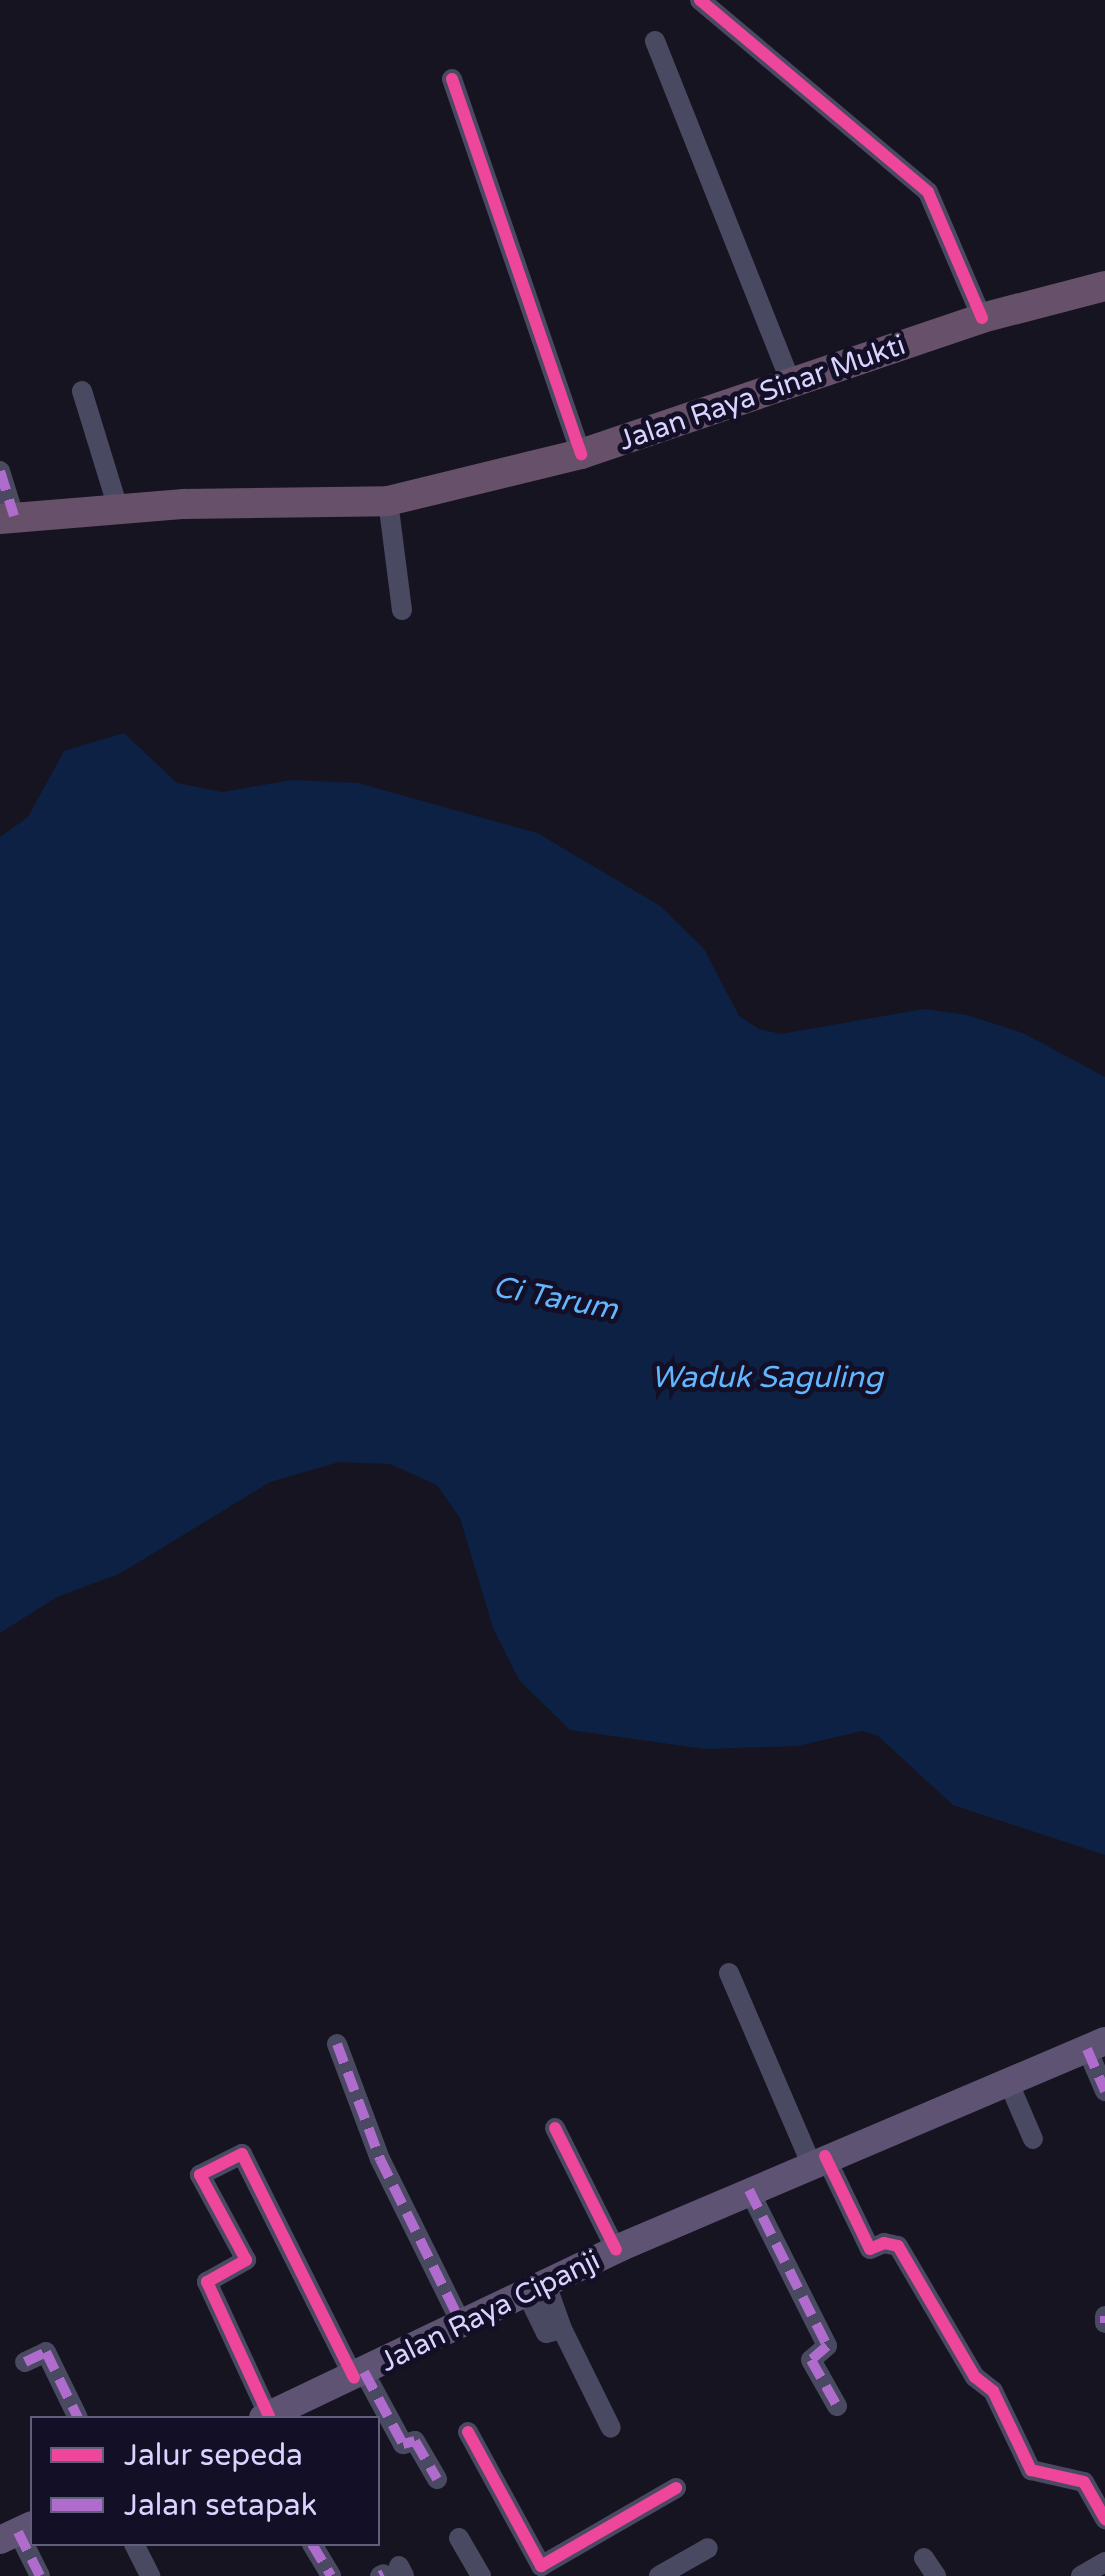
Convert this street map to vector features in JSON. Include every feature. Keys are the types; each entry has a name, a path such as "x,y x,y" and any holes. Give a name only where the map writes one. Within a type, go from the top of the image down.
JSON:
{"highway":[{"name":"Jalan Raya Sinar Mukti","path":"7,517 118,508 388,502 581,454 982,318 1105,286"}],"main road":[{"name":"Jalan Raya Cipanji","path":"268,2416 749,2190 1096,2045"}],"street":[{"path":"700,0 928,192 982,318"},
{"path":"655,41 791,384"},
{"path":"452,78 581,454"},
{"path":"82,391 118,508"},
{"path":"0,471 7,517"},
{"path":"388,502 402,610"},
{"path":"729,1973 818,2160 870,2250 884,2243 898,2246 974,2377 993,2391 1031,2470 1084,2482 1105,2520"},
{"path":"337,2044 380,2159 462,2325"},
{"path":"1096,2045 1105,2091"},
{"path":"1008,2082 1033,2139"},
{"path":"555,2128 616,2250"},
{"path":"266,2416 208,2282 246,2260 200,2175 242,2154 359,2375 403,2444 415,2441 437,2479"},
{"path":"749,2190 826,2346 811,2360 837,2406"},
{"path":"536,2289 562,2329 611,2428"},
{"path":"25,2362 46,2352 77,2416"},
{"path":"468,2432 544,2571"},
{"path":"521,2576 544,2571 676,2488"},
{"path":"17,2533 40,2576"},
{"path":"459,2538 481,2576"},
{"path":"135,2546 150,2576"},
{"path":"313,2546 331,2576"},
{"path":"660,2576 708,2548"},
{"path":"1081,2576 1105,2562"}],"water":[{"name":"Waduk Saguling","path":"124,733 177,783 222,792 292,780 358,783 537,833 659,905 704,949 739,1016 759,1029 781,1034 924,1009 967,1015 1023,1033 1105,1077 1105,1855 953,1805 878,1736 862,1731 798,1746 705,1749 570,1730 519,1680 493,1628 460,1518 437,1485 390,1464 339,1462 270,1482 121,1573 57,1597 0,1633 0,837 28,817 64,751"}],"marked path":[{"path":"0,471 14,516"},
{"path":"337,2044 380,2159 462,2325"},
{"path":"1087,2049 1105,2091"},
{"path":"749,2190 827,2346 811,2360 837,2406"},
{"path":"1105,2316 1105,2323"},
{"path":"25,2362 46,2352 77,2416"},
{"path":"364,2372 403,2444 415,2441 437,2479"},
{"path":"18,2532 40,2576"},
{"path":"313,2546 331,2576"},
{"path":"380,2576 384,2574"}],"cycle path":[{"path":"700,0 928,192 982,318"},
{"path":"452,79 581,454"},
{"path":"555,2128 616,2250"},
{"path":"269,2416 207,2282 246,2260 200,2175 242,2154 354,2378"},
{"path":"825,2156 870,2249 884,2243 898,2246 975,2377 993,2391 1031,2470 1084,2482 1105,2519"},
{"path":"468,2432 541,2566 676,2488"}],"water label":[{"name":"Ci Tarum","path":"555,1299"}]}
